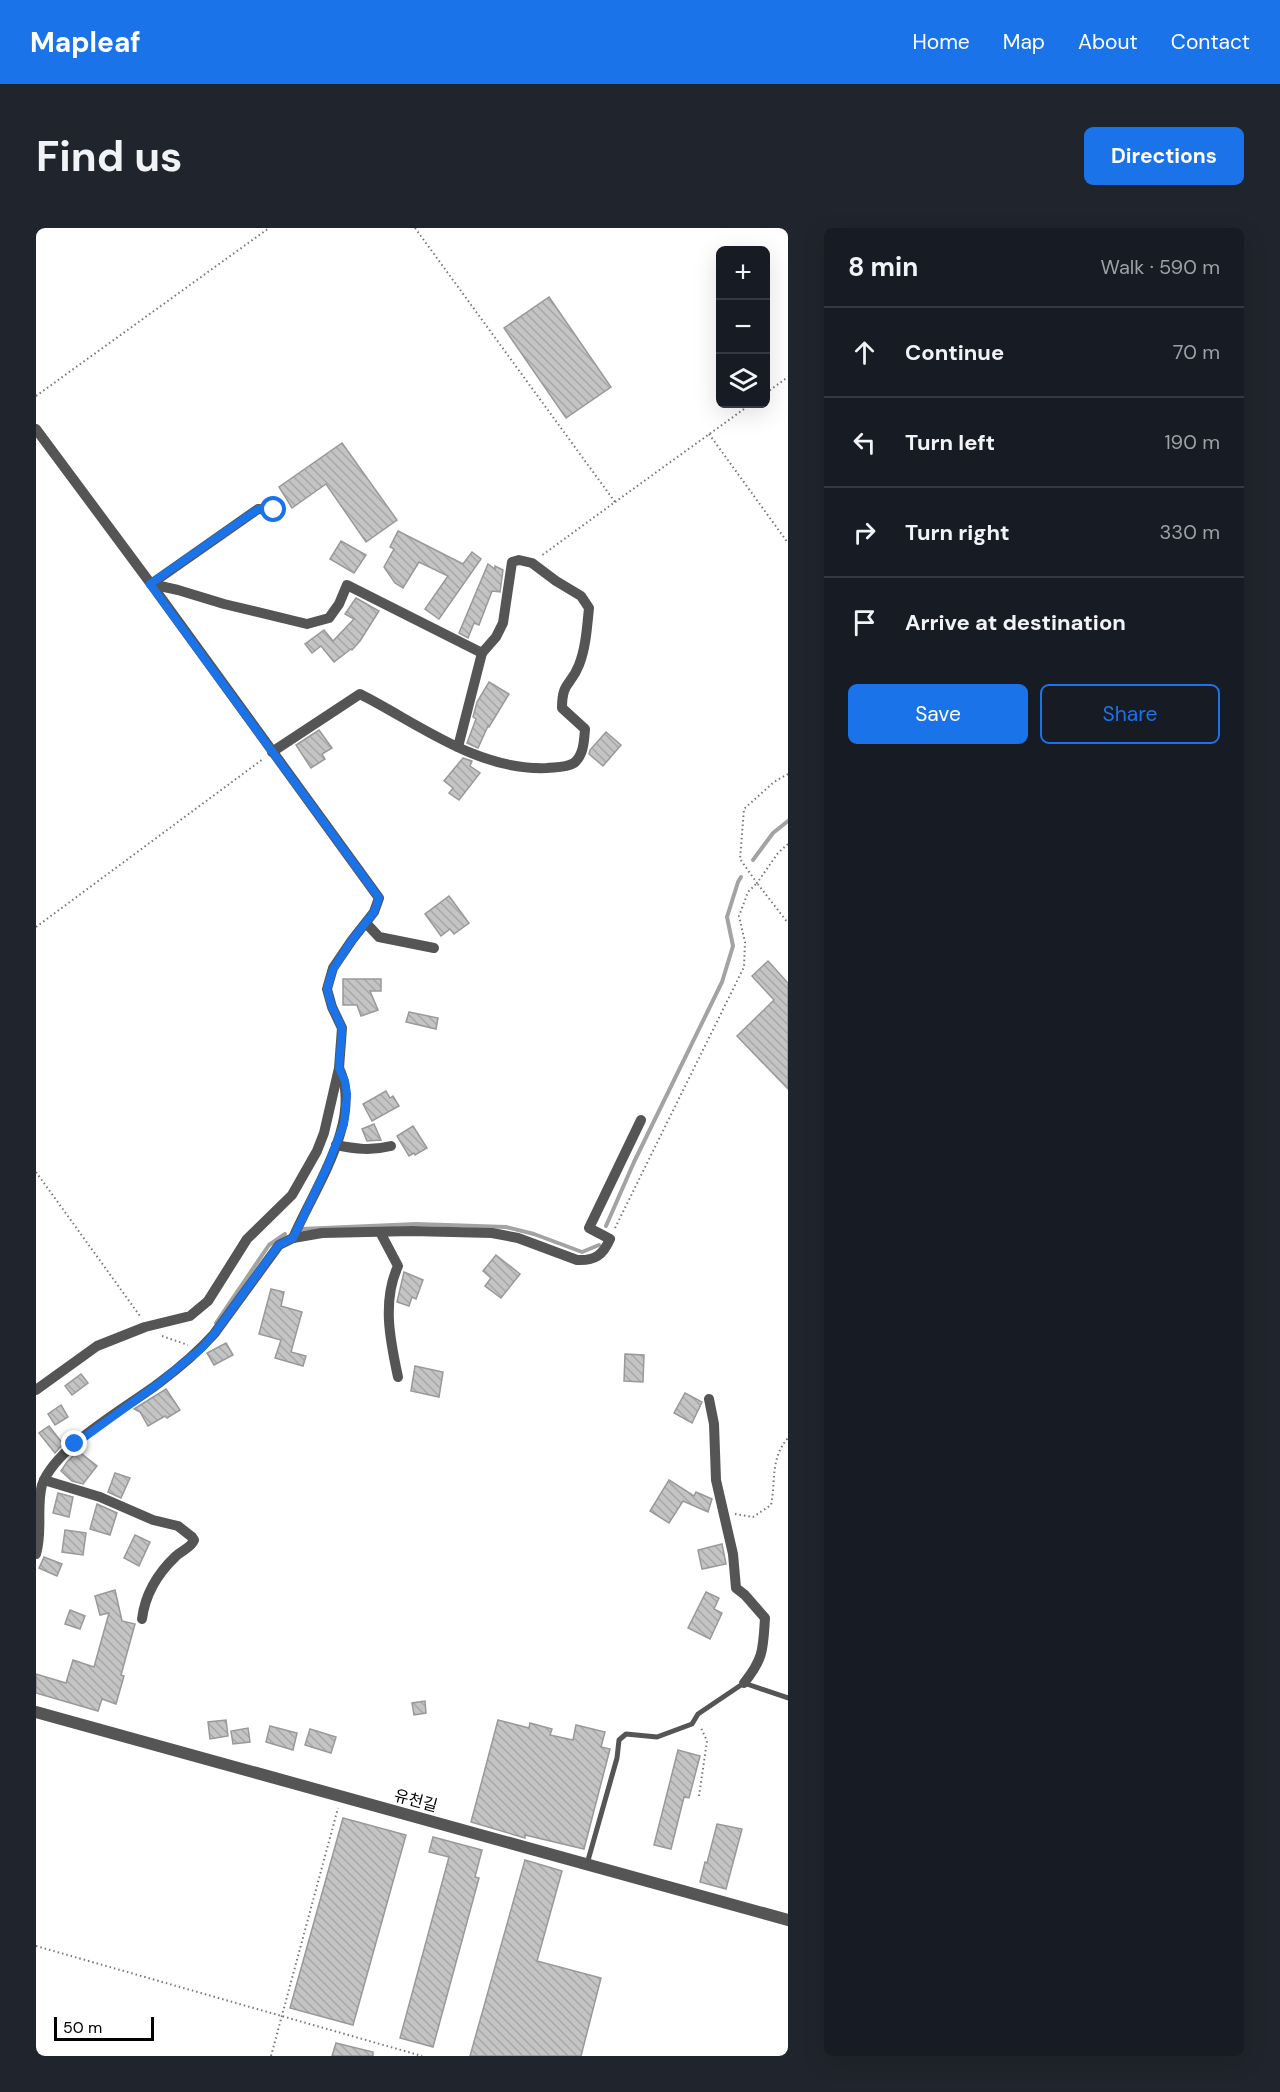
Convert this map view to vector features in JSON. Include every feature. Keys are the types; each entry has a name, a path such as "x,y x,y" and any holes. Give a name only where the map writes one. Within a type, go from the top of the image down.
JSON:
{"street":[{"path":"36,429 379,898 374,912 333,969 327,989 342,1028 339,1068 324,1133 317,1151 292,1195 247,1239 208,1301 190,1316 145,1327 96,1346 36,1390"},
{"path":"150,584 258,509 274,510"},
{"path":"272,752 360,694 458,747 488,760 538,768 562,767 574,762 583,748 585,729 562,708 562,692 579,666 585,643 589,608 581,596 555,581 532,563 519,560 512,562 503,623 482,653 458,747"},
{"path":"150,584 307,624 329,618 347,585 482,653"},
{"path":"366,923 379,937 434,948"},
{"path":"293,1238 344,1124 347,1094 345,1081 339,1068"},
{"path":"36,1554 39,1532 38,1490 53,1464 75,1444 158,1384 198,1351 214,1334 279,1245 293,1238 322,1233 492,1233 518,1238 577,1260 586,1261 597,1258 604,1252 610,1239 589,1228 641,1120"},
{"path":"336,1145 360,1150 391,1146"},
{"path":"380,1232 398,1266 390,1281 388,1317 398,1377"},
{"path":"709,1399 714,1424 716,1480 725,1511 733,1554 736,1588 765,1618 763,1646 758,1666 744,1683"},
{"path":"44,1480 100,1497 153,1520 178,1526 192,1537 194,1540 192,1545 176,1555 150,1588 144,1602 142,1619"},
{"name":"유천길","path":"36,1712 788,1920"}],"lane":[{"path":"587,1864 617,1758 619,1740 627,1734 657,1737 693,1724 698,1714 744,1683 788,1698"}],"path":[{"path":"36,396 269,228"},
{"path":"415,228 615,502"},
{"path":"770,390 788,377"},
{"path":"532,563 745,408"},
{"path":"709,434 788,543"},
{"path":"36,927 272,752"},
{"path":"788,774 774,782 744,809 740,859 788,923"},
{"path":"610,1239 744,967 745,942 739,916 748,892 778,853 788,844"},
{"path":"36,1172 128,1299 147,1331 182,1342 198,1351"},
{"path":"725,1511 753,1517 771,1505 774,1487 773,1470 780,1448 788,1438"},
{"path":"693,1724 702,1729 707,1741 699,1796"},
{"path":"271,2056 341,1796"},
{"path":"36,1946 422,2056"}],"building":[{"path":"549,297 611,387 566,418 504,328"},
{"path":"342,443 397,520 366,542 326,484 292,508 279,487"},
{"path":"398,531 463,564 472,552 481,559 439,619 425,609 448,576 419,562 403,588 395,583 384,567 394,549 390,547"},
{"path":"341,541 366,555 354,573 330,559"},
{"path":"488,564 495,569 495,566 503,570 500,592 492,591 479,625 474,623 468,638 459,633"},
{"path":"356,598 379,611 360,641 352,650 334,662 321,646 312,653 305,644 324,630 333,641 354,619 345,614"},
{"path":"489,682 509,694 488,726 478,748 467,743 476,719 473,717 477,702"},
{"path":"319,730 332,748 322,754 325,759 311,768 296,745"},
{"path":"606,732 621,745 603,766 589,754"},
{"path":"463,758 472,761 470,766 480,773 459,800 449,793 453,788 444,781"},
{"path":"449,896 469,923 454,934 450,929 441,936 425,914"},
{"path":"768,961 788,983 788,1089 737,1036 774,1000 752,976"},
{"path":"343,979 381,979 381,991 370,991 378,1010 361,1016 357,1005 343,1005"},
{"path":"409,1012 438,1018 436,1029 406,1022"},
{"path":"386,1091 390,1098 393,1096 399,1106 372,1121 363,1104"},
{"path":"374,1124 381,1140 367,1141 362,1129"},
{"path":"413,1126 427,1148 409,1156 397,1136"},
{"path":"496,1255 520,1274 501,1298 485,1286 491,1278 483,1271"},
{"path":"404,1272 423,1280 416,1299 412,1297 409,1306 397,1302"},
{"path":"271,1289 284,1292 281,1306 302,1312 291,1352 306,1356 303,1366 275,1358 281,1340 259,1334"},
{"path":"226,1343 233,1355 214,1365 207,1353"},
{"path":"625,1354 644,1355 643,1382 624,1381"},
{"path":"415,1366 443,1372 439,1397 411,1391"},
{"path":"81,1374 88,1383 72,1395 65,1386"},
{"path":"166,1389 180,1410 148,1426 140,1412 134,1409"},
{"path":"685,1393 702,1402 692,1423 674,1413"},
{"path":"61,1405 68,1417 55,1425 48,1414"},
{"path":"49,1426 63,1444 55,1453 39,1433"},
{"path":"78,1451 97,1466 83,1484 72,1481 61,1471"},
{"path":"115,1473 130,1478 121,1498 108,1492"},
{"path":"669,1480 694,1496 696,1492 712,1499 708,1512 683,1501 669,1523 650,1511"},
{"path":"58,1493 73,1497 69,1517 53,1513"},
{"path":"97,1504 117,1513 110,1535 90,1529"},
{"path":"65,1530 86,1533 83,1555 62,1552"},
{"path":"135,1535 150,1542 139,1566 124,1558"},
{"path":"722,1544 726,1564 702,1569 698,1550"},
{"path":"44,1557 62,1564 57,1576 39,1568"},
{"path":"115,1590 122,1621 135,1624 121,1675 124,1676 116,1704 102,1699 98,1711 36,1693 36,1674 66,1683 73,1660 94,1667 109,1613 100,1615 95,1596"},
{"path":"706,1592 719,1598 714,1609 722,1613 710,1639 688,1628"},
{"path":"70,1610 85,1616 80,1629 65,1624"},
{"path":"425,1701 426,1713 414,1715 412,1703"},
{"path":"226,1720 228,1736 210,1739 208,1722"},
{"path":"498,1720 529,1728 530,1723 552,1729 550,1735 573,1740 576,1725 605,1732 601,1747 610,1749 584,1849 525,1835 525,1838 471,1822"},
{"path":"270,1726 297,1733 293,1750 266,1742"},
{"path":"248,1728 250,1742 233,1744 231,1731"},
{"path":"310,1729 336,1737 331,1753 305,1745"},
{"path":"678,1750 700,1756 689,1798 684,1797 671,1849 654,1845"},
{"path":"343,1818 406,1835 353,2025 290,2008"},
{"path":"717,1824 742,1829 726,1889 700,1882"},
{"path":"433,1837 482,1850 475,1877 479,1878 433,2047 400,2038 449,1857 429,1852"},
{"path":"525,1860 562,1871 537,1961 601,1978 581,2056 470,2056"},
{"path":"336,2043 373,2052 373,2056 332,2056"}],"waterway":[{"path":"753,860 773,833 788,821"},
{"path":"606,1226 634,1162 722,982 733,946 727,917 741,877"},
{"path":"301,1229 416,1224 506,1227 534,1234 582,1252 599,1245"},
{"path":"216,1323 269,1245 285,1234"}],"route":[{"path":"75,1444 180,1367 214,1334 279,1245 293,1238 327,1167 344,1124 347,1094 345,1081 339,1068 342,1028 327,989 333,969 374,912 379,898 150,584 258,509 274,510"}]}
